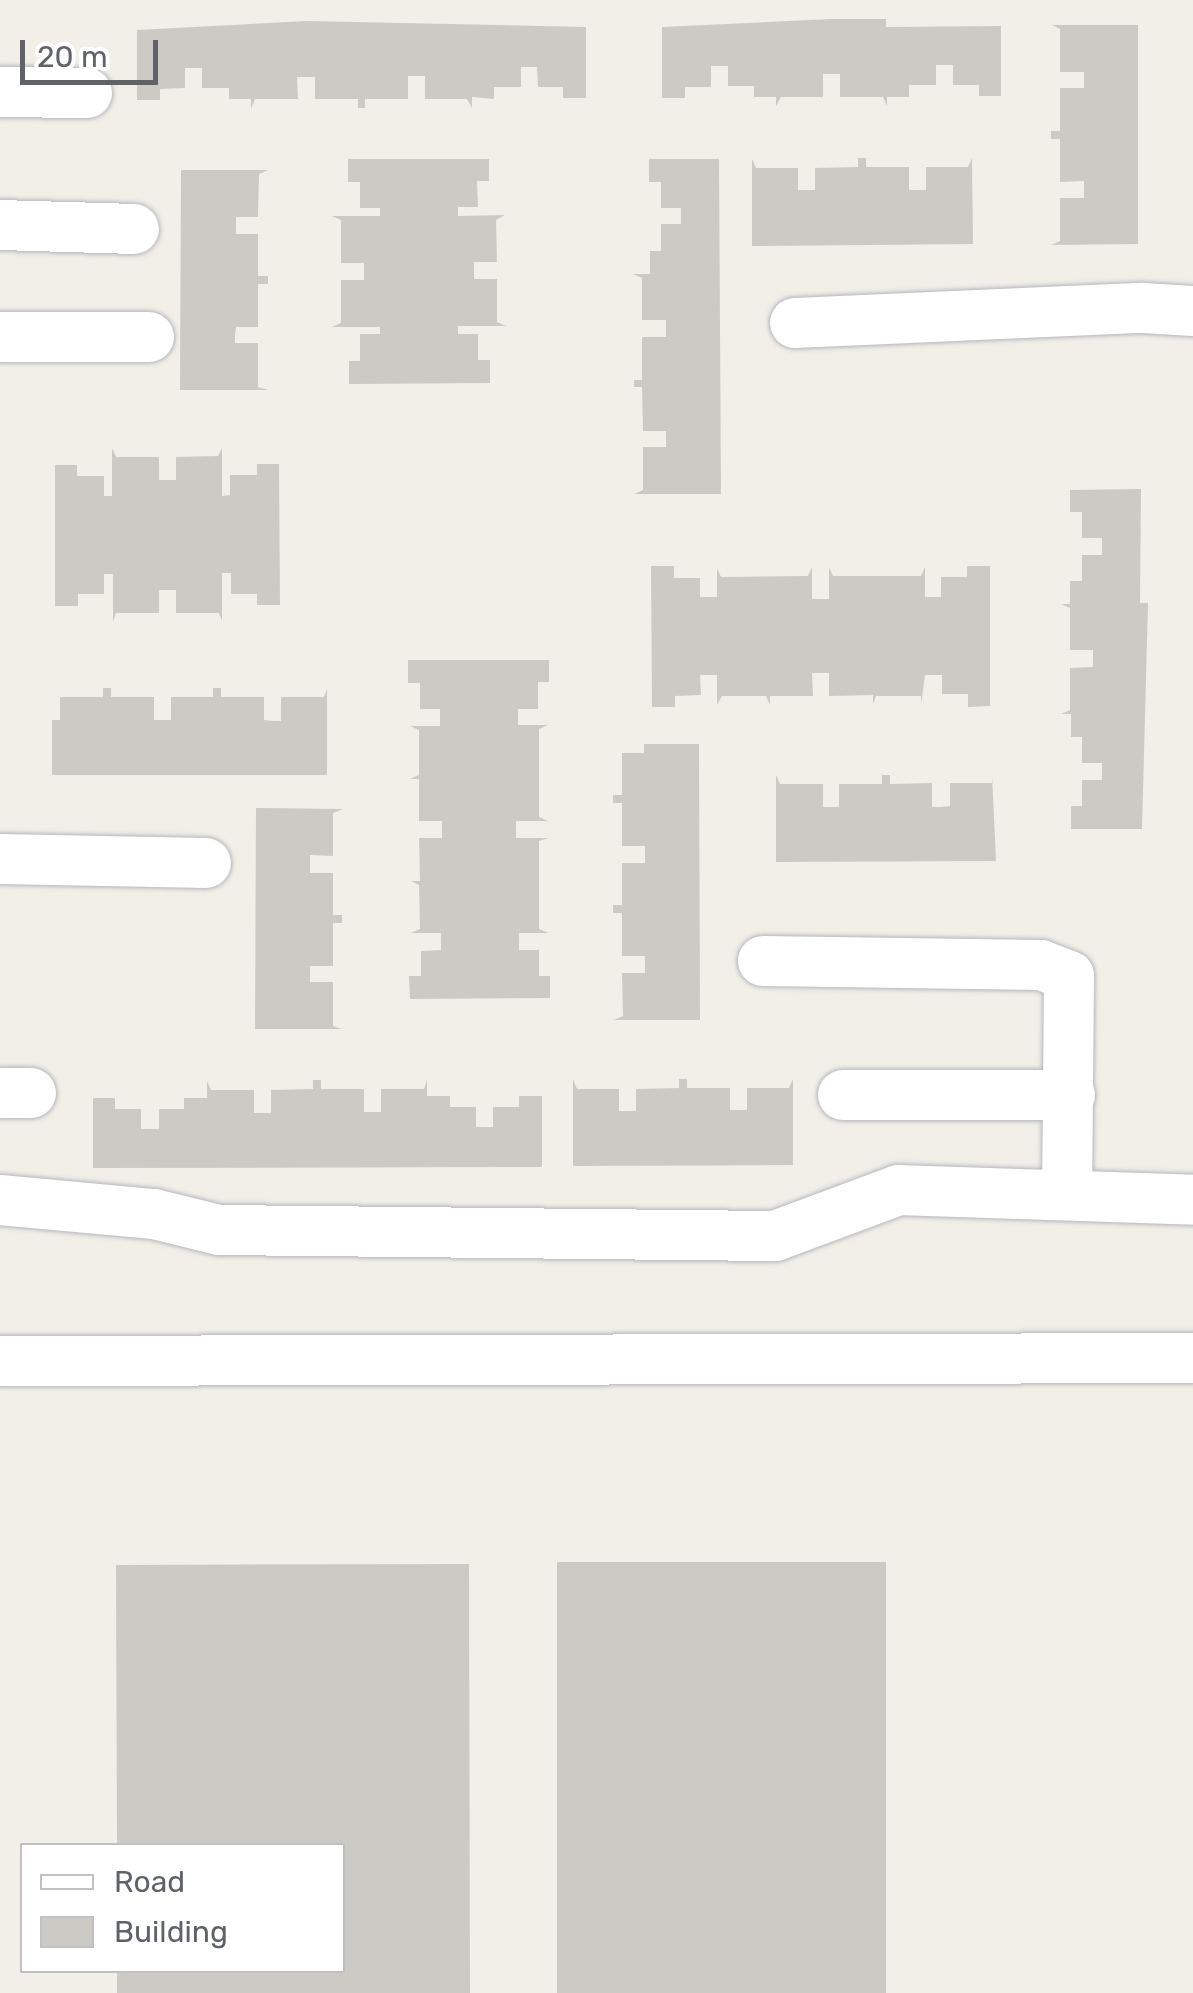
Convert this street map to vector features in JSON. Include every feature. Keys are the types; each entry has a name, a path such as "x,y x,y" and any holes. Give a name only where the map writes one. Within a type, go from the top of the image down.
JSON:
{"street":[{"path":"0,92 87,92"},
{"path":"0,225 134,229"},
{"path":"795,323 1143,308 1193,312"},
{"path":"0,337 149,337"},
{"path":"0,859 206,863"},
{"path":"763,961 1041,965 1069,976 1067,1196"},
{"path":"844,1094 1070,1095"},
{"path":"0,1200 154,1214 220,1230 775,1236 899,1190 1193,1200"},
{"path":"0,1361 1193,1358"}],"building":[{"path":"886,19 886,27 1001,26 1001,96 979,96 979,85 953,85 953,65 936,65 936,85 909,85 909,97 887,97 887,106 883,97 840,97 840,74 823,74 823,97 781,97 776,106 776,97 754,97 754,86 728,86 728,66 711,66 711,87 685,87 685,98 662,98 662,27"},
{"path":"306,21 586,27 586,98 563,98 563,87 538,87 537,67 521,67 521,87 494,87 494,99 472,97 472,108 467,99 425,99 425,76 408,76 408,99 365,99 365,108 358,108 358,99 315,99 315,77 297,77 298,99 255,99 251,109 251,99 229,99 229,88 202,88 202,68 185,68 185,88 160,89 160,100 137,100 137,30"},
{"path":"1052,25 1138,25 1138,244 1051,245 1060,241 1060,198 1084,198 1084,181 1060,182 1060,139 1051,139 1051,131 1060,131 1060,88 1084,88 1084,72 1060,72 1060,29"},
{"path":"858,158 866,158 866,167 909,167 909,190 926,190 926,167 968,167 972,158 973,244 752,246 752,159 756,168 798,168 798,190 815,190 815,168 858,167"},
{"path":"348,159 489,159 489,181 477,181 478,207 458,207 458,216 505,215 496,220 497,262 474,262 474,279 497,279 497,322 506,326 458,326 458,334 478,334 478,360 490,360 490,383 349,384 349,361 360,361 360,334 380,334 380,327 332,327 341,323 341,280 364,280 364,263 341,263 341,220 332,216 380,216 380,208 360,208 360,182 348,182"},
{"path":"649,159 719,159 721,494 634,494 643,490 643,447 666,447 666,431 643,431 642,387 634,387 634,380 642,380 642,337 666,337 666,320 642,320 642,278 633,274 650,274 650,251 661,251 661,224 681,224 681,208 661,208 661,182 649,182"},
{"path":"181,170 268,170 259,174 258,217 236,217 236,234 258,234 258,276 268,276 268,284 258,284 258,327 236,327 235,343 258,343 258,387 268,390 180,390"},
{"path":"112,448 116,457 159,457 159,480 176,480 176,457 218,456 222,448 222,496 230,495 230,475 257,475 257,464 279,464 280,605 257,605 257,594 231,594 231,573 222,573 222,621 219,613 176,613 176,590 159,590 159,613 116,613 113,622 113,574 104,574 104,594 78,594 78,606 55,606 55,465 77,465 77,476 104,476 104,496 112,496"},
{"path":"1141,489 1140,603 1148,603 1142,829 1071,829 1071,806 1082,806 1082,780 1102,780 1102,763 1082,763 1082,737 1071,737 1071,714 1061,714 1070,710 1070,668 1093,667 1093,650 1070,650 1070,608 1061,604 1070,604 1070,581 1082,581 1082,555 1102,555 1102,538 1082,538 1082,512 1070,512 1070,490"},
{"path":"651,566 674,566 674,578 700,578 700,597 717,597 717,568 721,577 808,576 812,567 812,599 829,599 829,567 833,576 921,576 925,567 925,597 941,597 941,577 967,577 967,566 990,566 990,706 968,707 968,694 942,694 942,675 925,675 921,705 921,696 876,696 873,704 873,695 829,696 829,673 812,673 813,696 770,696 770,705 766,696 722,696 717,705 717,675 700,675 701,695 675,696 675,707 652,707"},
{"path":"408,660 549,660 549,682 538,682 538,709 518,709 518,725 548,725 539,729 539,817 548,821 516,821 516,838 549,838 539,841 539,929 549,933 519,933 519,950 539,950 539,976 550,976 550,998 410,999 409,976 421,976 421,951 441,950 441,933 411,933 420,929 419,885 411,881 420,881 419,838 442,838 442,821 419,821 419,779 410,779 419,775 419,730 410,726 440,726 440,709 420,709 420,683 408,683"},
{"path":"103,688 111,688 111,697 154,697 154,720 171,720 171,697 213,697 213,688 221,688 221,697 264,697 264,720 272,721 281,721 281,697 324,697 327,689 327,775 52,775 52,720 60,720 60,697 103,697"},
{"path":"644,744 699,744 700,1020 614,1020 623,1016 622,973 645,973 645,956 622,956 622,913 613,913 613,905 622,905 622,863 645,863 645,846 622,846 622,803 613,803 613,795 622,795 622,753 644,753"},
{"path":"992,774 996,861 776,862 776,775 780,784 823,784 823,807 839,807 839,784 882,784 882,775 890,775 890,784 932,783 932,807 941,807 950,806 950,783 992,783"},
{"path":"256,808 343,809 333,813 333,856 310,855 310,873 333,873 333,915 342,915 342,923 333,923 333,966 310,966 310,982 333,982 333,1026 342,1029 255,1029"},
{"path":"573,1079 577,1089 619,1089 619,1111 636,1111 636,1089 679,1088 679,1079 687,1079 687,1088 730,1088 730,1110 747,1110 747,1088 789,1088 793,1079 793,1165 573,1166"},
{"path":"313,1080 321,1080 321,1089 364,1089 364,1112 381,1112 381,1089 424,1089 427,1080 427,1096 450,1096 450,1107 476,1107 476,1127 493,1127 493,1107 519,1107 519,1096 542,1096 542,1167 93,1168 93,1098 115,1098 115,1109 141,1109 141,1129 159,1129 159,1109 184,1109 184,1098 207,1098 207,1081 211,1090 254,1090 254,1113 271,1113 271,1090 313,1089"},
{"path":"557,1562 886,1562 886,1993 557,1993"},
{"path":"469,1564 470,1993 117,1993 117,1973 345,1973 345,1843 117,1843 116,1565"}]}
